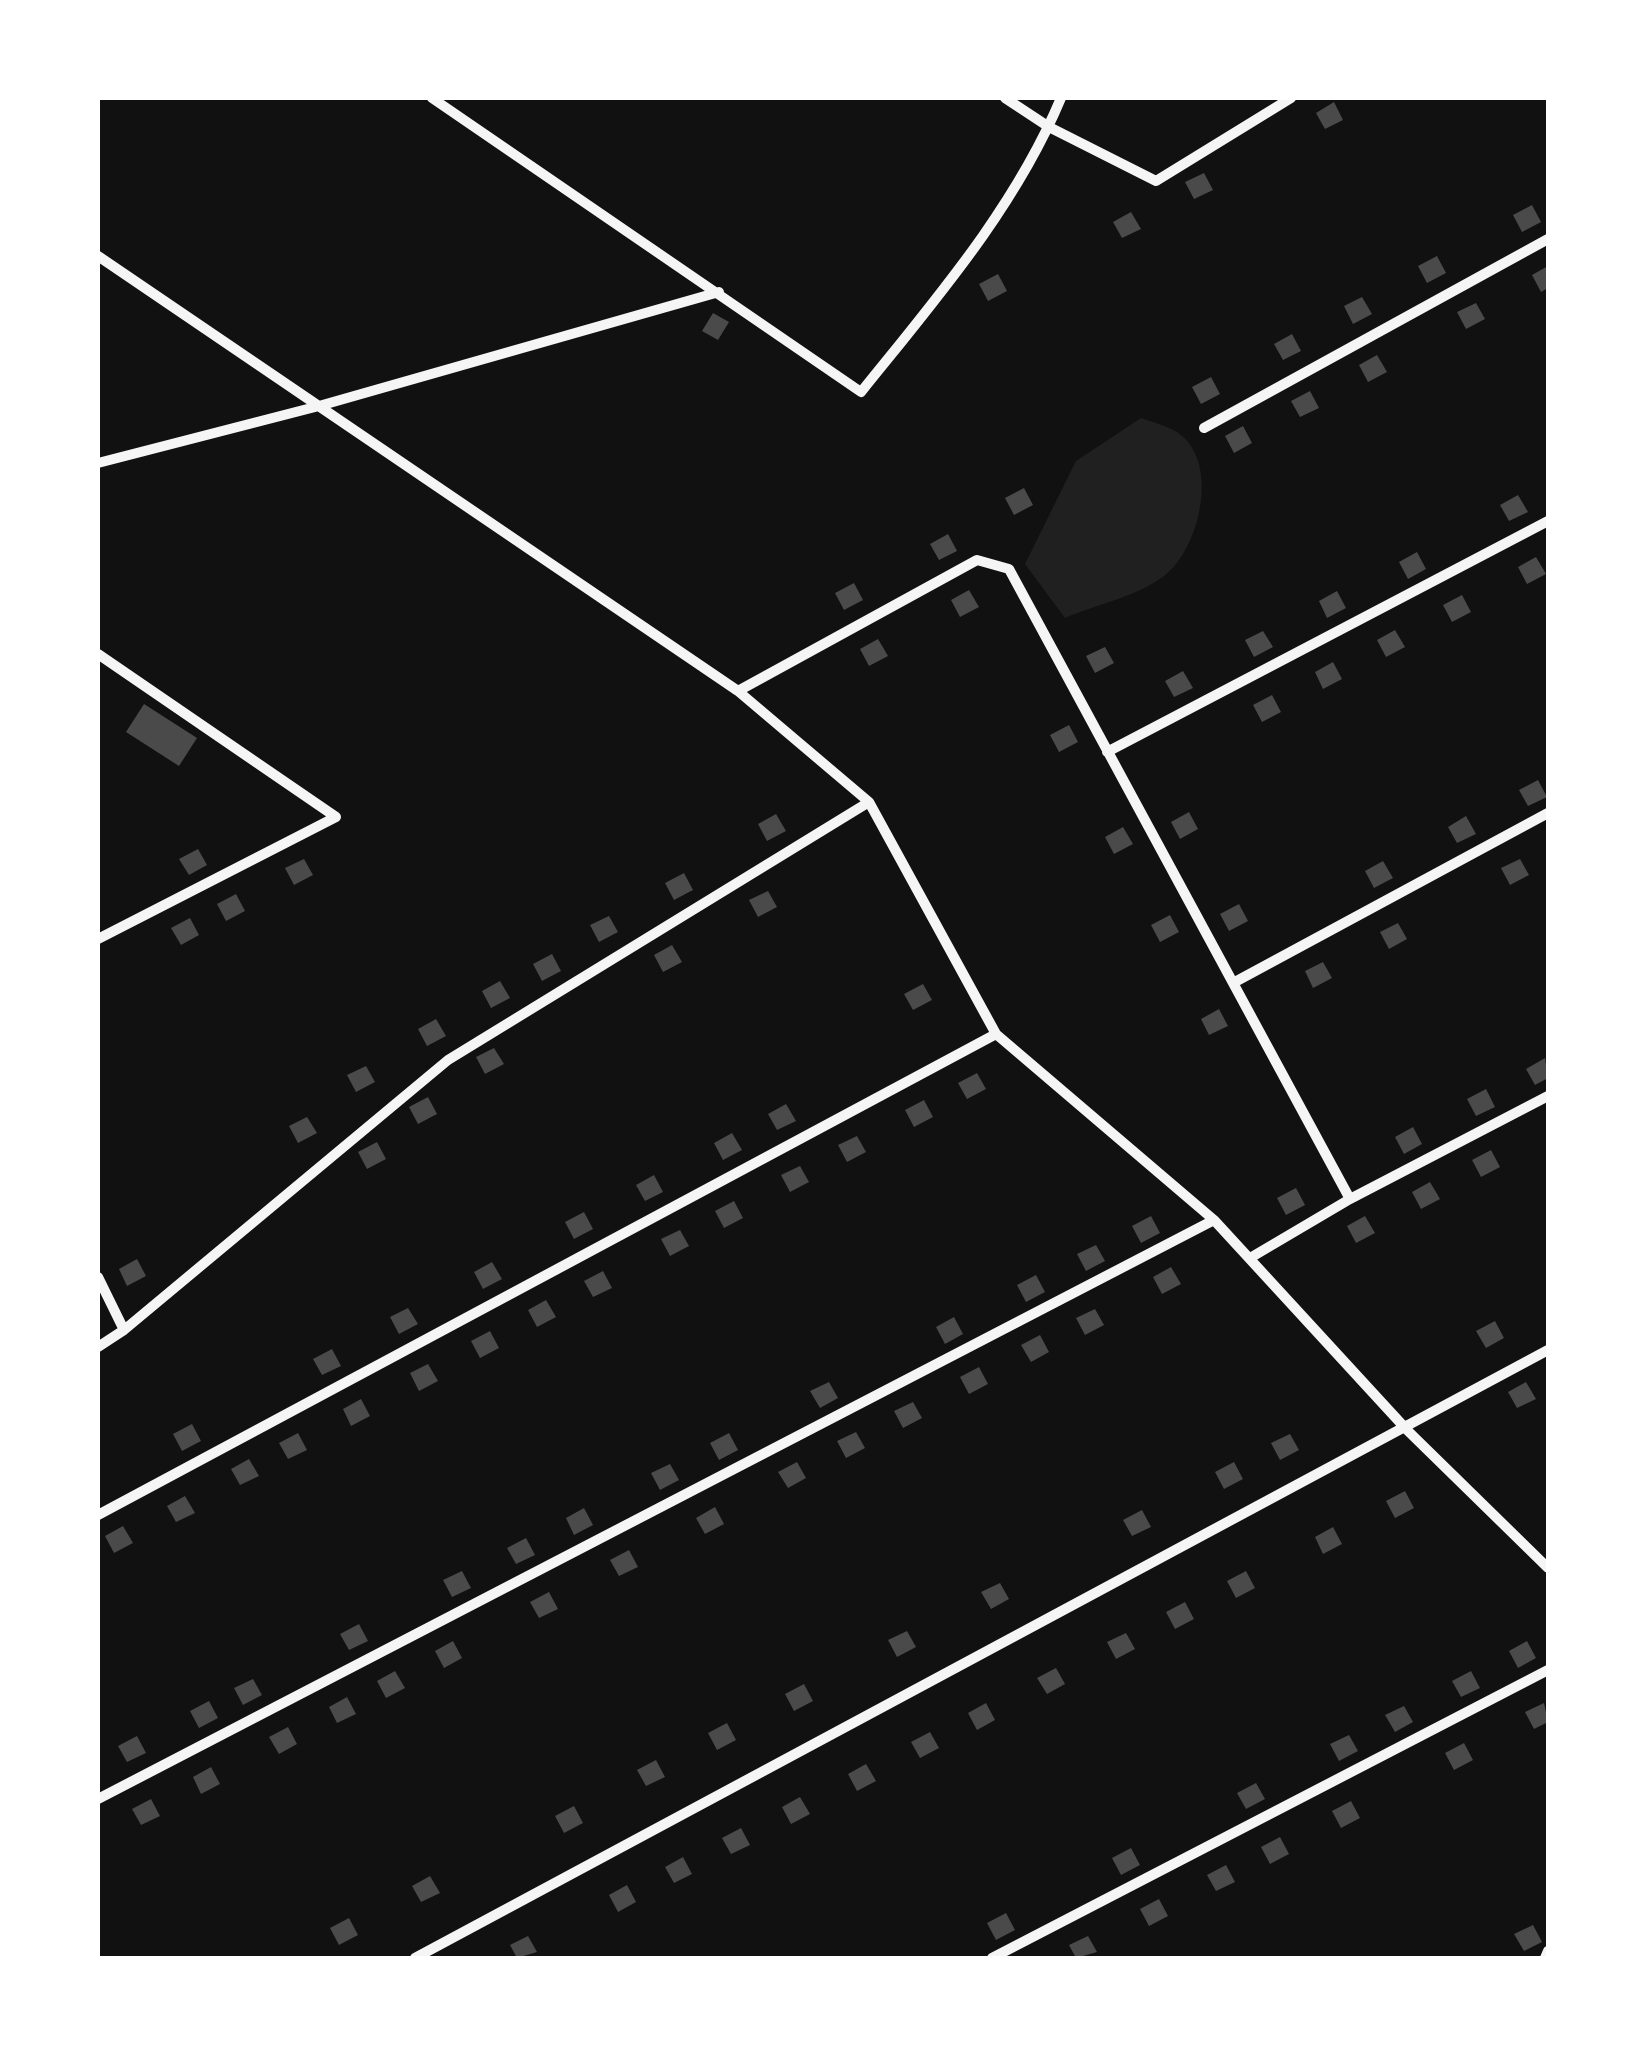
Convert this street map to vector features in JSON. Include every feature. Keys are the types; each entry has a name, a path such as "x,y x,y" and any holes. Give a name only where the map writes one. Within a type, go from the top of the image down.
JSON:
{"street":[{"path":"432,98 861,392 974,251 1049,128 1061,98"},
{"path":"1005,98 1049,128 1156,181 1292,98"},
{"path":"1204,428 1548,239"},
{"path":"98,256 738,691 869,802 996,1034 1214,1220 1407,1430 1548,1568"},
{"path":"98,463 320,406 719,292"},
{"path":"1107,752 1548,520"},
{"path":"738,691 977,560 1010,568 1350,1199"},
{"path":"98,654 336,817 98,939"},
{"path":"98,1347 124,1330 448,1060 869,802"},
{"path":"1233,983 1548,813"},
{"path":"98,1515 996,1034"},
{"path":"1250,1258 1350,1199 1548,1096"},
{"path":"98,1799 1214,1220"},
{"path":"98,1277 124,1330"},
{"path":"415,1958 1407,1430 1548,1350"},
{"path":"992,1958 1548,1670"},
{"path":"1545,1958 1548,1951"}],"shaded area":[{"path":"1141,418 1177,432 1191,445 1202,483 1196,526 1177,563 1164,576 1129,595 1065,618 1025,564 1076,461"}],"building":[{"path":"1334,102 1343,120 1325,129 1316,113"},
{"path":"1204,173 1213,190 1194,199 1185,182"},
{"path":"1532,205 1541,222 1522,232 1513,215"},
{"path":"1131,212 1141,229 1122,238 1113,222"},
{"path":"1437,256 1446,273 1427,283 1418,266"},
{"path":"1548,266 1548,288 1541,292 1532,275"},
{"path":"998,274 1007,291 988,301 979,284"},
{"path":"1362,297 1372,314 1353,324 1344,306"},
{"path":"1476,303 1485,319 1466,329 1457,312"},
{"path":"713,313 729,322 718,340 702,331"},
{"path":"1292,334 1301,351 1283,360 1274,344"},
{"path":"1377,355 1387,372 1368,382 1359,365"},
{"path":"1211,377 1220,394 1201,404 1192,387"},
{"path":"1310,391 1319,408 1300,417 1291,401"},
{"path":"1243,426 1252,443 1234,453 1225,436"},
{"path":"1024,488 1033,505 1014,515 1005,498"},
{"path":"1518,495 1528,512 1509,521 1500,505"},
{"path":"948,534 957,551 939,560 930,544"},
{"path":"1417,552 1426,569 1408,579 1399,562"},
{"path":"1536,557 1546,574 1527,584 1518,567"},
{"path":"854,583 863,600 844,610 835,593"},
{"path":"969,590 979,607 960,617 951,600"},
{"path":"1337,591 1346,608 1327,618 1319,601"},
{"path":"1462,595 1471,612 1452,622 1443,605"},
{"path":"1395,630 1405,647 1386,657 1377,640"},
{"path":"1263,631 1273,647 1254,657 1245,640"},
{"path":"878,639 888,656 869,666 860,649"},
{"path":"1105,647 1114,663 1095,673 1086,656"},
{"path":"1333,662 1342,679 1323,689 1315,672"},
{"path":"1183,671 1193,688 1174,697 1165,681"},
{"path":"1272,695 1281,712 1262,722 1253,705"},
{"path":"144,704 197,738 179,766 126,732"},
{"path":"1069,725 1078,742 1059,752 1050,735"},
{"path":"1538,780 1547,797 1528,806 1519,790"},
{"path":"1189,812 1198,829 1180,839 1171,822"},
{"path":"776,814 786,831 767,841 758,824"},
{"path":"1466,816 1476,834 1457,843 1448,827"},
{"path":"1123,827 1133,844 1114,854 1105,837"},
{"path":"198,849 207,865 189,875 179,859"},
{"path":"304,859 313,875 294,885 285,868"},
{"path":"1520,859 1529,875 1510,885 1501,868"},
{"path":"1383,861 1393,878 1374,888 1365,871"},
{"path":"684,873 693,890 674,900 665,883"},
{"path":"768,891 777,907 758,917 749,900"},
{"path":"236,894 245,911 226,921 217,904"},
{"path":"1239,904 1248,921 1229,931 1220,914"},
{"path":"1170,915 1179,932 1160,942 1151,925"},
{"path":"609,916 618,932 599,942 590,925"},
{"path":"190,918 199,935 181,945 171,928"},
{"path":"1398,923 1407,939 1389,949 1380,932"},
{"path":"672,945 682,962 663,972 654,955"},
{"path":"552,954 561,971 542,981 533,964"},
{"path":"1323,962 1332,978 1313,988 1305,971"},
{"path":"500,981 510,998 491,1008 482,991"},
{"path":"923,984 932,1000 913,1010 904,994"},
{"path":"1219,1009 1228,1026 1209,1035 1201,1019"},
{"path":"436,1019 446,1036 427,1046 418,1029"},
{"path":"494,1048 504,1064 485,1074 476,1057"},
{"path":"1545,1058 1548,1078 1535,1085 1526,1069"},
{"path":"366,1066 375,1082 356,1092 347,1075"},
{"path":"977,1073 986,1089 967,1099 958,1083"},
{"path":"1486,1089 1495,1107 1476,1116 1467,1099"},
{"path":"428,1097 437,1114 418,1124 409,1107"},
{"path":"924,1100 933,1117 914,1127 905,1110"},
{"path":"786,1104 796,1121 777,1130 768,1114"},
{"path":"307,1117 317,1133 298,1143 289,1126"},
{"path":"1413,1127 1422,1144 1404,1154 1395,1137"},
{"path":"732,1133 742,1150 723,1160 714,1143"},
{"path":"857,1136 866,1152 847,1162 838,1145"},
{"path":"377,1142 386,1159 367,1169 358,1152"},
{"path":"1491,1150 1500,1167 1481,1177 1472,1160"},
{"path":"800,1166 809,1182 790,1192 781,1175"},
{"path":"654,1175 663,1192 645,1201 636,1185"},
{"path":"1430,1182 1440,1199 1421,1209 1412,1192"},
{"path":"1296,1188 1305,1205 1286,1215 1277,1198"},
{"path":"734,1201 743,1218 724,1228 715,1211"},
{"path":"584,1212 593,1229 574,1239 565,1222"},
{"path":"1151,1216 1160,1233 1141,1243 1132,1226"},
{"path":"1365,1216 1375,1233 1356,1243 1347,1226"},
{"path":"680,1230 689,1246 670,1256 661,1239"},
{"path":"1096,1245 1105,1261 1086,1271 1077,1254"},
{"path":"137,1259 146,1276 127,1286 119,1269"},
{"path":"492,1262 502,1279 483,1289 474,1272"},
{"path":"1171,1267 1181,1284 1162,1294 1153,1277"},
{"path":"603,1271 612,1288 593,1297 584,1281"},
{"path":"1036,1275 1045,1292 1026,1302 1017,1285"},
{"path":"546,1300 556,1317 537,1327 528,1310"},
{"path":"408,1308 418,1324 399,1334 390,1317"},
{"path":"1095,1309 1104,1325 1085,1335 1076,1318"},
{"path":"954,1317 963,1334 945,1344 936,1327"},
{"path":"1495,1321 1504,1338 1486,1348 1476,1331"},
{"path":"490,1331 499,1348 480,1358 471,1341"},
{"path":"1040,1335 1049,1352 1031,1362 1021,1345"},
{"path":"332,1349 341,1366 322,1375 313,1359"},
{"path":"428,1364 438,1381 419,1391 410,1373"},
{"path":"979,1367 988,1384 969,1394 960,1377"},
{"path":"829,1382 838,1398 820,1408 810,1391"},
{"path":"1526,1382 1536,1399 1517,1408 1508,1392"},
{"path":"361,1399 370,1416 351,1426 343,1409"},
{"path":"913,1402 922,1418 903,1428 894,1411"},
{"path":"192,1424 201,1441 182,1451 173,1434"},
{"path":"856,1432 865,1448 846,1458 837,1441"},
{"path":"298,1433 307,1450 288,1459 279,1443"},
{"path":"729,1433 738,1450 719,1460 710,1443"},
{"path":"1290,1434 1299,1450 1280,1460 1271,1443"},
{"path":"249,1459 259,1476 240,1485 231,1469"},
{"path":"797,1462 806,1478 788,1488 778,1472"},
{"path":"1234,1462 1243,1479 1224,1489 1215,1472"},
{"path":"670,1464 679,1480 660,1490 651,1473"},
{"path":"1405,1491 1414,1508 1395,1518 1386,1501"},
{"path":"185,1496 195,1513 176,1522 167,1506"},
{"path":"715,1507 724,1524 705,1534 696,1518"},
{"path":"584,1508 593,1525 574,1535 566,1518"},
{"path":"1142,1510 1151,1527 1132,1536 1123,1520"},
{"path":"123,1526 133,1543 114,1553 105,1536"},
{"path":"1333,1527 1342,1544 1323,1554 1315,1537"},
{"path":"526,1538 535,1555 516,1564 507,1548"},
{"path":"629,1550 638,1567 619,1576 610,1560"},
{"path":"462,1571 471,1588 452,1597 443,1580"},
{"path":"1246,1571 1255,1588 1236,1598 1227,1581"},
{"path":"1000,1583 1009,1599 991,1609 981,1592"},
{"path":"549,1592 558,1609 539,1618 530,1602"},
{"path":"1185,1602 1194,1619 1175,1629 1166,1612"},
{"path":"359,1624 368,1641 349,1650 340,1634"},
{"path":"907,1631 916,1647 897,1657 888,1640"},
{"path":"1126,1633 1135,1649 1116,1659 1107,1642"},
{"path":"453,1641 462,1658 444,1668 435,1651"},
{"path":"1527,1641 1536,1658 1518,1668 1509,1651"},
{"path":"1056,1668 1065,1684 1047,1694 1037,1678"},
{"path":"395,1671 405,1688 386,1698 377,1681"},
{"path":"1471,1671 1480,1688 1461,1697 1452,1681"},
{"path":"253,1679 262,1695 243,1705 234,1688"},
{"path":"804,1684 813,1701 794,1711 785,1694"},
{"path":"347,1697 356,1714 337,1723 329,1707"},
{"path":"209,1701 218,1718 199,1728 190,1711"},
{"path":"986,1703 995,1720 977,1730 968,1713"},
{"path":"1544,1703 1548,1722 1534,1729 1525,1712"},
{"path":"1404,1706 1413,1722 1395,1732 1385,1715"},
{"path":"727,1723 736,1740 717,1750 708,1733"},
{"path":"288,1727 297,1744 279,1754 269,1737"},
{"path":"930,1732 939,1748 920,1758 911,1742"},
{"path":"1349,1735 1358,1751 1339,1761 1330,1744"},
{"path":"137,1736 146,1753 127,1762 118,1746"},
{"path":"1464,1743 1473,1760 1454,1770 1445,1753"},
{"path":"656,1760 665,1777 646,1786 637,1770"},
{"path":"866,1764 876,1781 857,1791 848,1774"},
{"path":"211,1767 220,1784 201,1794 193,1777"},
{"path":"1256,1783 1265,1799 1246,1809 1237,1793"},
{"path":"800,1797 810,1814 791,1824 782,1807"},
{"path":"151,1799 160,1816 141,1825 132,1809"},
{"path":"1351,1801 1360,1818 1341,1828 1332,1811"},
{"path":"574,1806 583,1823 564,1833 555,1816"},
{"path":"741,1828 750,1845 731,1854 722,1838"},
{"path":"1280,1837 1289,1854 1270,1864 1261,1847"},
{"path":"1131,1848 1140,1865 1121,1875 1112,1858"},
{"path":"683,1857 692,1874 674,1883 665,1867"},
{"path":"1226,1865 1235,1882 1216,1891 1207,1875"},
{"path":"430,1876 440,1893 421,1902 412,1886"},
{"path":"627,1885 636,1902 618,1912 609,1895"},
{"path":"1159,1899 1168,1916 1149,1926 1140,1909"},
{"path":"1006,1913 1015,1930 996,1940 987,1923"},
{"path":"349,1918 358,1935 339,1945 330,1928"},
{"path":"1533,1925 1542,1942 1524,1951 1514,1934"},
{"path":"528,1936 537,1952 517,1958 510,1945"},
{"path":"1088,1936 1097,1952 1076,1958 1069,1945"}]}
